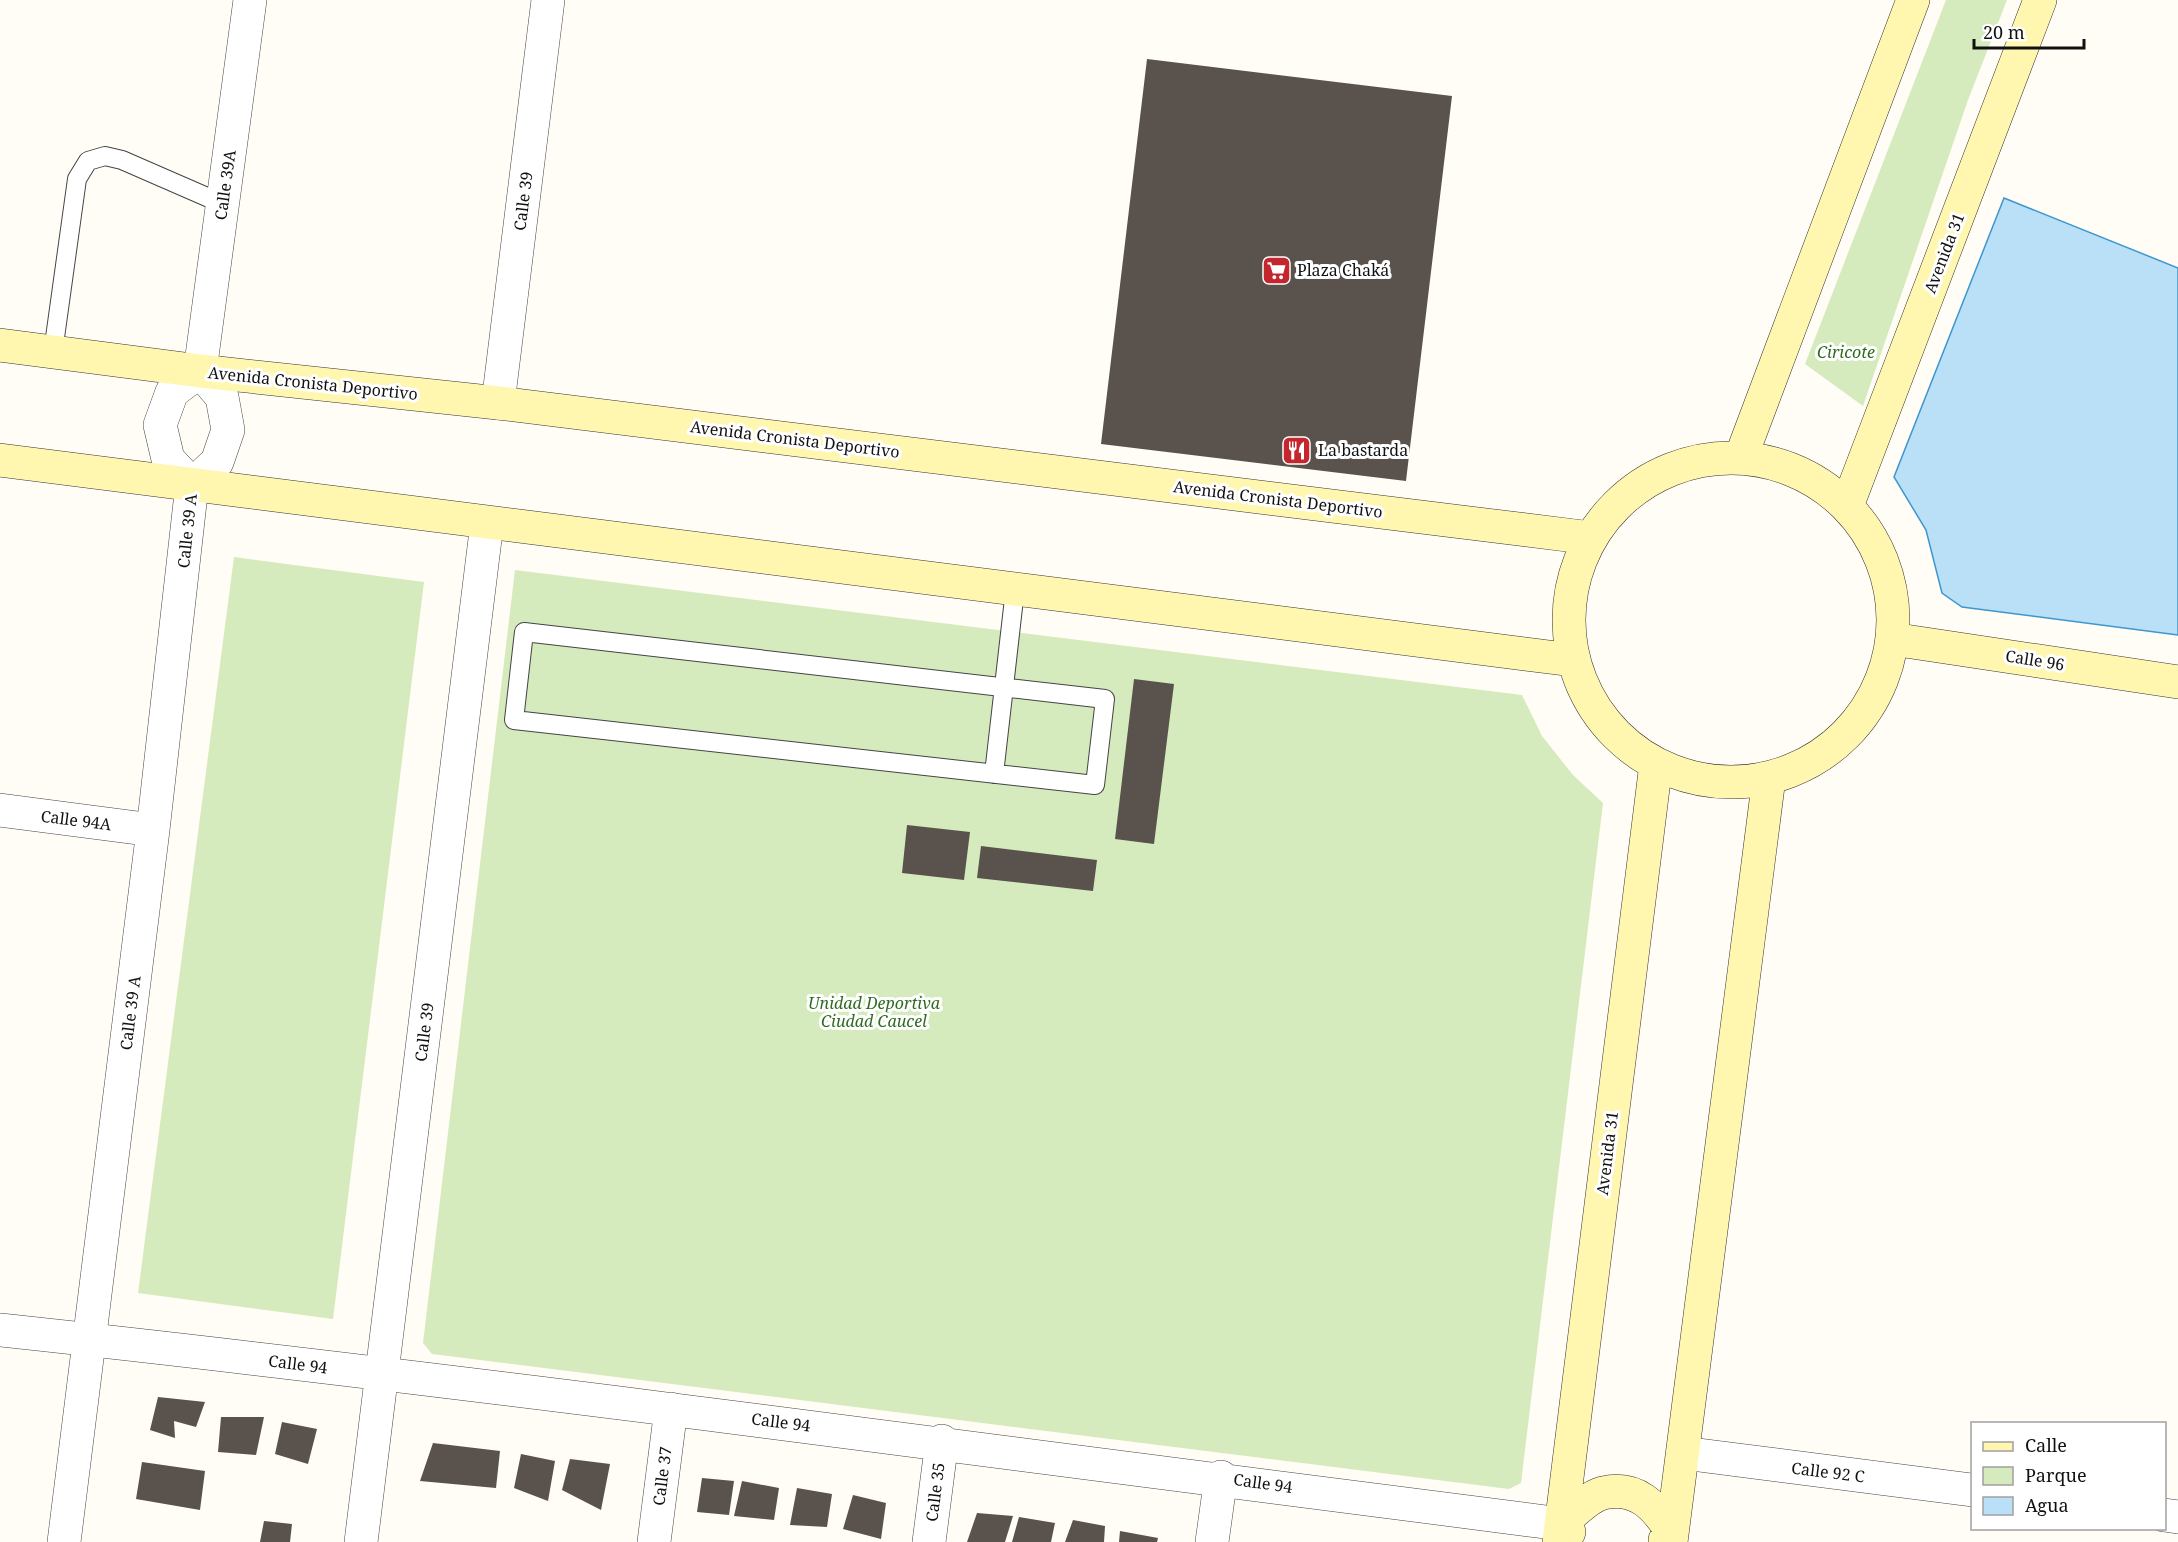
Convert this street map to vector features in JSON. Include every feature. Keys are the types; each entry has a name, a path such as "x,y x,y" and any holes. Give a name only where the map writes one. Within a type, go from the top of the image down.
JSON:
{"main road":[{"path":"1741,457 1913,0"},
{"name":"Avenida 31","path":"1847,506 2040,0"},
{"name":"Avenida Cronista Deportivo","path":"0,345 200,371 498,403 1591,538"},
{"path":"1741,457 1780,464 1816,481 1847,506 1875,545 1890,591 1892,639 1880,685 1855,725 1819,756 1776,776 1739,783 1700,780 1663,768 1623,742 1592,705 1574,660 1568,618 1574,576 1591,538 1618,502 1654,475 1696,460 1741,457"},
{"path":"0,460 1574,660"},
{"name":"Calle 96","path":"1892,639 2178,682"},
{"name":"Avenida 31","path":"1566,1536 1656,764"},
{"path":"1669,1539 1683,1453 1769,778"},
{"path":"1566,1536 1581,1505 1602,1493 1624,1492 1643,1498 1659,1512 1669,1539"}],"street":[{"name":"Calle 39A","path":"200,371 250,0"},
{"name":"Calle 39","path":"498,403 548,0"},
{"path":"200,371 222,397 228,430 217,462 192,484 168,459 160,425 172,392 200,371"},
{"name":"Calle 39 A","path":"64,1542 153,830 192,484"},
{"name":"Calle 39","path":"361,1542 487,523"},
{"name":"Calle 94A","path":"0,810 153,830"},
{"name":"Calle 94","path":"0,1330 382,1373 1221,1477 1566,1536"},
{"name":"Calle 37","path":"654,1542 671,1409"},
{"name":"Calle 35","path":"929,1542 942,1441"},
{"name":"Calle 92 C","path":"1683,1453 1971,1490"},
{"path":"1212,1542 1221,1477"}],"lane":[{"path":"53,352 77,179 88,160 105,156 122,160 223,204"},
{"path":"994,774 1016,590"},
{"path":"524,632 1105,699 1095,785 994,774 514,720 524,632"}],"green space":[{"name":"Ciricote","path":"1946,0 2007,0 1968,100 1863,406 1805,364"},
{"path":"234,557 424,582 333,1319 138,1293"},
{"name":"Unidad Deportiva Ciudad Caucel","path":"515,570 1522,695 1542,736 1573,775 1603,803 1521,1483 1509,1489 432,1354 423,1343"}],"water":[{"path":"2004,198 2178,268 2178,635 1962,607 1942,593 1926,530 1894,477"}],"building":[{"name":"Plaza Chaká","path":"1147,59 1452,96 1406,481 1101,444"},
{"path":"1134,679 1174,684 1154,844 1115,839"},
{"path":"907,825 970,832 964,880 902,873"},
{"path":"981,846 1097,860 1093,891 977,878"},
{"path":"158,1397 205,1402 196,1427 174,1421 175,1438 150,1430"},
{"path":"221,1417 264,1417 256,1455 218,1452"},
{"path":"282,1422 317,1429 308,1464 275,1454"},
{"path":"433,1443 500,1451 496,1488 420,1481"},
{"path":"521,1454 555,1461 548,1501 514,1488"},
{"path":"570,1459 610,1464 601,1510 562,1490"},
{"path":"142,1462 205,1471 200,1510 136,1499"},
{"path":"702,1478 734,1481 729,1515 697,1512"},
{"path":"742,1481 779,1488 774,1520 734,1516"},
{"path":"797,1488 832,1494 827,1527 790,1525"},
{"path":"853,1495 886,1503 881,1539 843,1529"},
{"path":"977,1513 1013,1516 1005,1542 967,1542"},
{"path":"1019,1517 1055,1523 1051,1542 1012,1542"},
{"path":"1073,1520 1105,1526 1104,1542 1065,1542"},
{"path":"264,1521 292,1524 290,1542 260,1542"},
{"path":"1120,1531 1158,1538 1157,1542 1119,1542"}],"place":[{"name":"Plaza Chaká","path":"1276,270"},
{"name":"La bastarda","path":"1297,450"}]}
